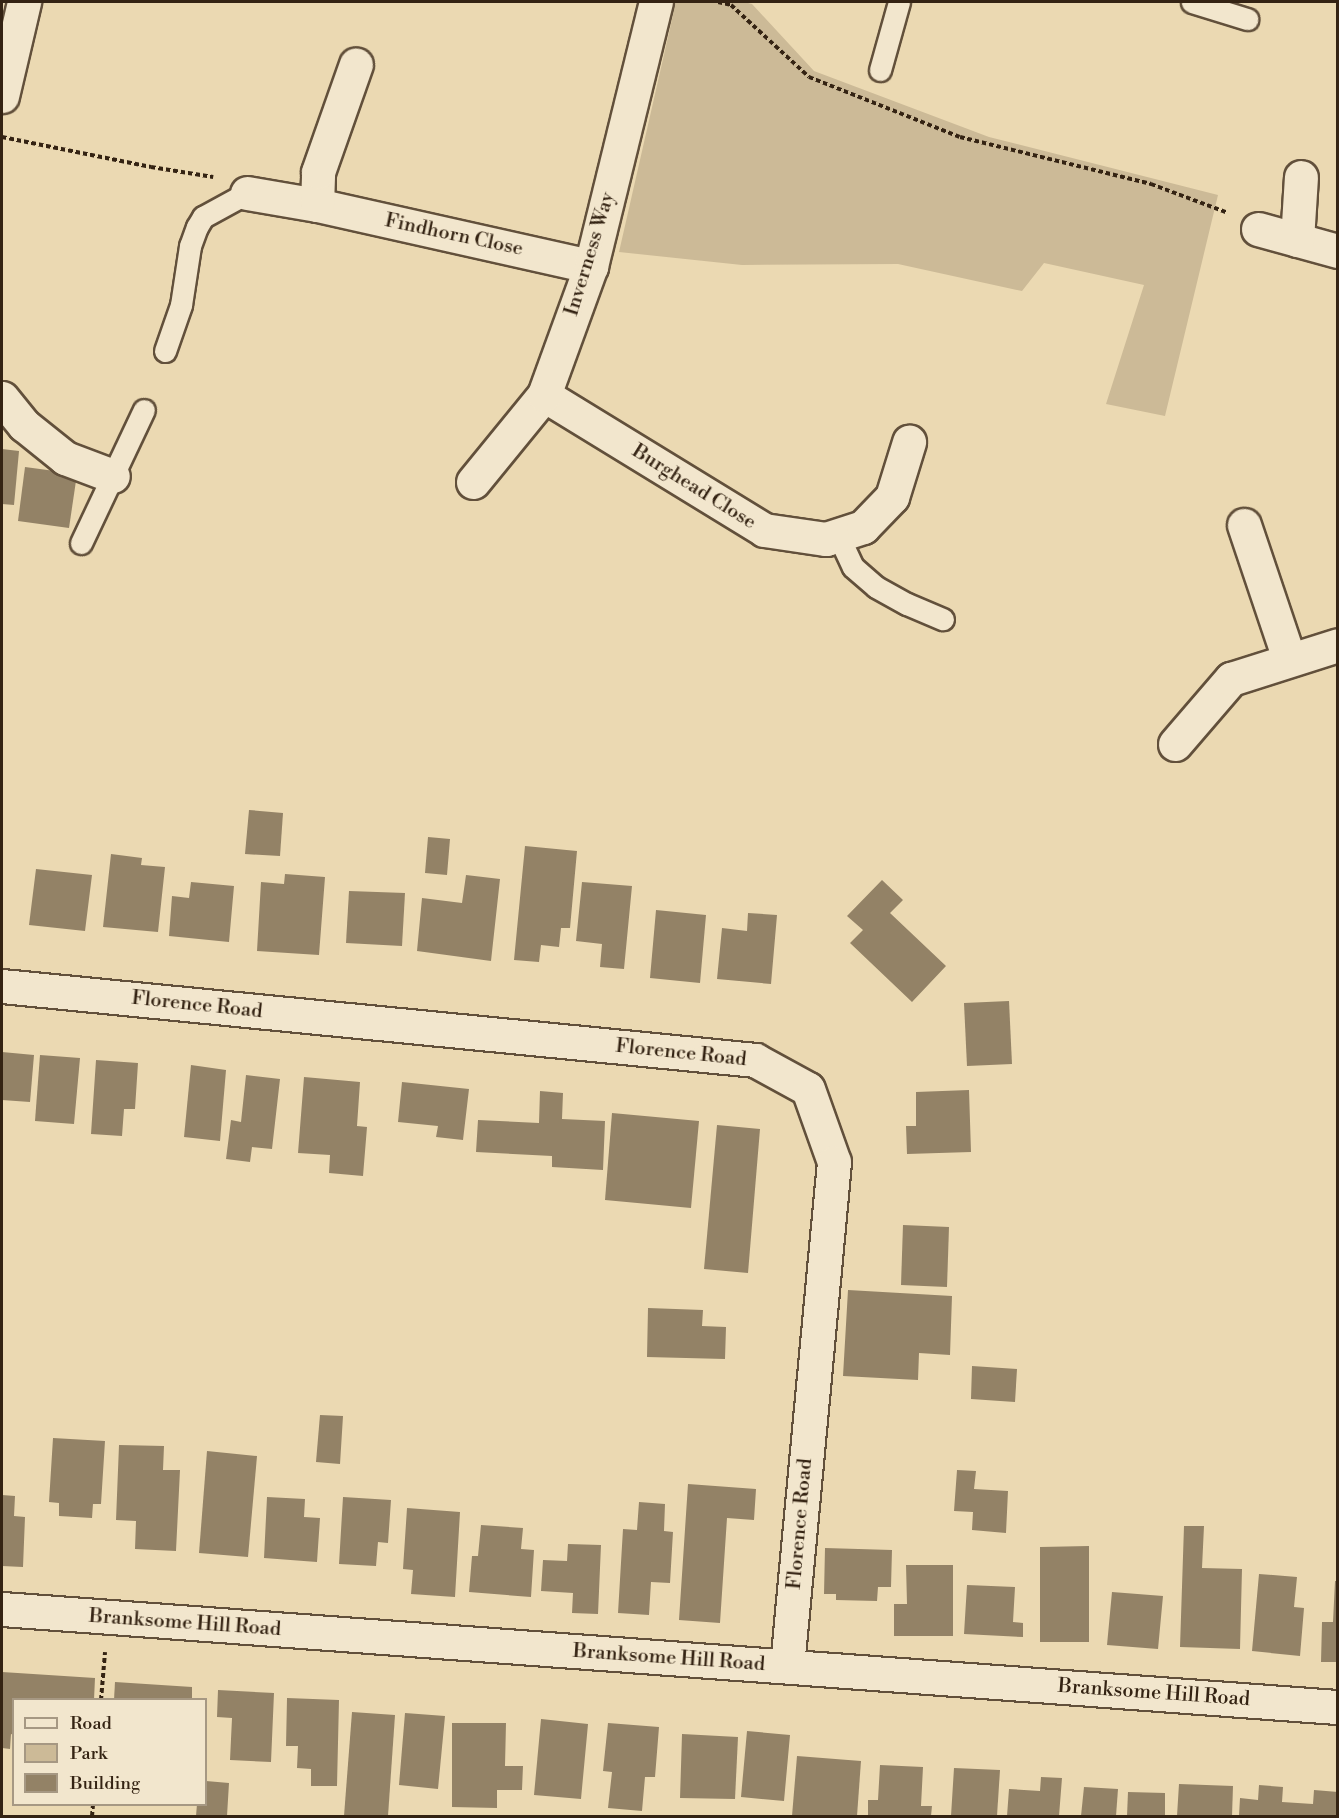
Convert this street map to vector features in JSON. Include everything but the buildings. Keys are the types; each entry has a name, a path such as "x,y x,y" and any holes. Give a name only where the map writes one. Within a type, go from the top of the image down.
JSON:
{"street":[{"path":"2,96 24,2"},
{"name":"Inverness Way","path":"473,482 544,395 591,266 656,2"},
{"path":"318,205 318,172 356,64"},
{"path":"1297,240 1301,177"},
{"name":"Findhorn Close","path":"247,193 318,205 591,266"},
{"path":"1258,230 1338,251"},
{"name":"Burghead Close","path":"544,395 764,530 826,539 863,527 892,497 909,442"},
{"path":"2,398 24,424 65,458 113,476"},
{"path":"1245,525 1289,659"},
{"path":"1174,744 1232,679 1338,645"},
{"name":"Florence Road","path":"2,986 755,1060 808,1089 834,1162 787,1666"},
{"name":"Branksome Hill Road","path":"2,1609 1338,1707"}],"lane":[{"path":"880,70 899,2"},
{"path":"1192,2 1247,19"},
{"path":"165,351 181,306 190,246 197,227 203,217 247,193"},
{"path":"81,543 144,410"},
{"path":"838,535 854,567 876,587 907,604 943,619"}],"path":[{"path":"718,2 731,5 809,77 960,137 1151,184 1223,210 1258,230"},
{"path":"2,137 212,177 247,193"},
{"path":"101,1698 107,1618"}],"green space":[{"path":"676,2 752,4 814,71 989,137 1218,195 1165,416 1106,404 1144,285 1044,263 1022,291 898,264 742,265 619,252"}]}
